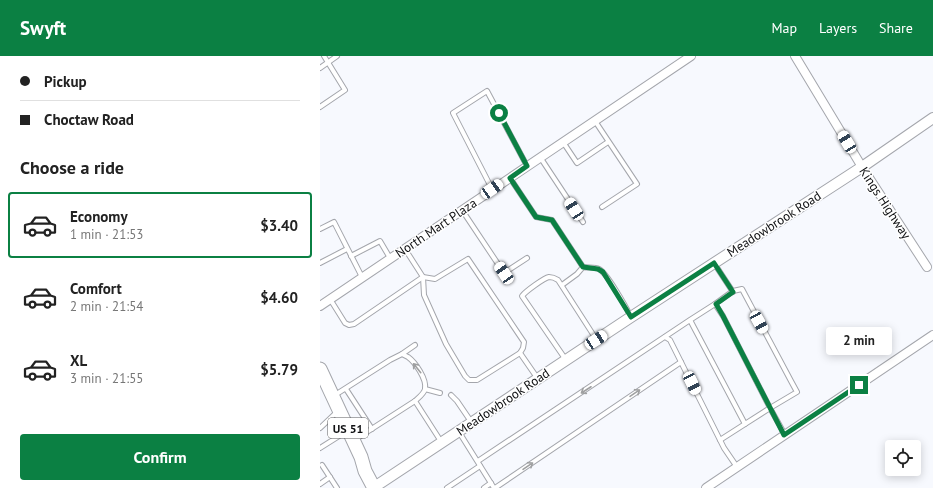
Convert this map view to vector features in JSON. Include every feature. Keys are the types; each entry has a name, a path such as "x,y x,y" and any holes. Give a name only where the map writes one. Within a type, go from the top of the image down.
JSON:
{"main road":[{"name":"US 51","path":"320,369 323,384 333,397 339,409 361,457 365,471 373,488"}],"street":[{"name":"North Mart Plaza","path":"320,306 691,56"},
{"name":"Kings Highway","path":"795,56 862,167 927,267"},
{"name":"Meadowbrook Road","path":"373,488 631,317 862,167 933,118"},
{"path":"706,488 933,335"}],"lane":[{"path":"320,107 345,90 324,56"},
{"path":"320,68 338,56"},
{"path":"492,189 453,113 487,91 527,166"},
{"path":"595,121 637,184 602,208"},
{"path":"563,142 577,163 608,142"},
{"path":"540,157 583,222"},
{"path":"510,178 536,217 552,220 583,267 598,269 603,272 631,317"},
{"path":"462,210 504,273 527,258"},
{"path":"320,229 334,222 362,277"},
{"path":"351,256 380,241 390,258"},
{"path":"330,299 345,323 349,325 354,324 423,278 435,279 468,259 524,342 520,353 477,380 470,380 465,376 446,344 424,295 423,278 405,248"},
{"path":"320,263 347,249"},
{"path":"714,263 733,292"},
{"path":"562,285 577,274 583,267"},
{"path":"566,360 522,296 525,292 547,278 554,278 558,280 596,340"},
{"path":"447,488 479,464 690,320 733,292 742,289 797,392 720,440"},
{"path":"716,304 784,435"},
{"path":"690,320 745,424"},
{"path":"665,337 670,340 724,448 737,467"},
{"path":"333,397 416,345"},
{"path":"520,353 538,379"},
{"path":"320,448 351,435 372,429 422,395 425,389 425,380 409,357 402,354"},
{"path":"459,432 495,488 681,362"},
{"path":"346,388 372,429"},
{"path":"425,389 440,393"},
{"path":"451,395 472,423"},
{"path":"415,401 442,443"},
{"path":"320,428 339,409"},
{"path":"321,465 337,488"},
{"path":"320,484 330,477"},
{"path":"484,488 491,483"}],"route":[{"path":"499,113 527,166 510,178 536,217 552,220 583,267 598,269 603,272 631,317 714,263 733,292 716,304 784,435 859,385"}]}
